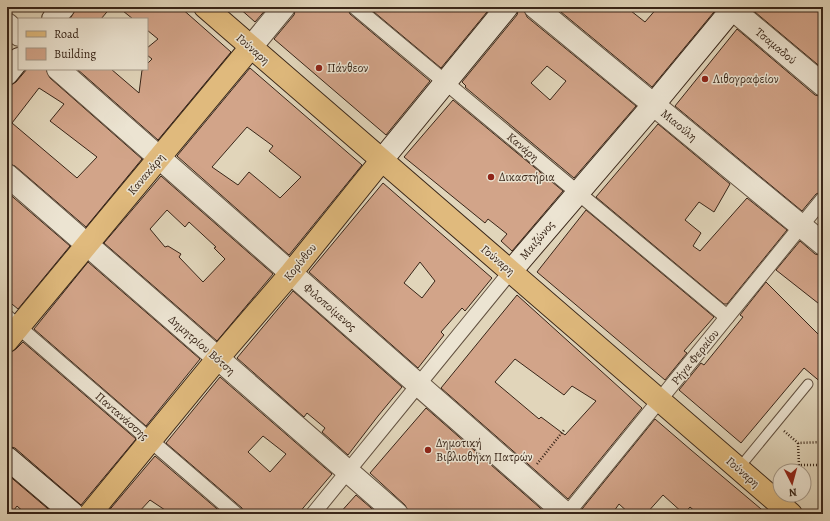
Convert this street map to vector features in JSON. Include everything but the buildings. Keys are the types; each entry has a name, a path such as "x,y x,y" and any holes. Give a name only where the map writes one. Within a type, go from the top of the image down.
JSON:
{"main road":[{"name":"Γούναρη","path":"205,7 381,161 511,271 791,514"},
{"name":"Κανακάρη","path":"11,328 87,244 251,47"},
{"name":"Κορίνθου","path":"90,514 218,358 291,273 381,161"}],"street":[{"path":"54,18 64,7"},
{"name":"Κανακάρη","path":"251,47 284,7"},
{"name":"Κανάρη","path":"355,7 727,318"},
{"name":"Κορίνθου","path":"381,161 507,7"},
{"name":"Μιαούλη","path":"535,7 823,244"},
{"name":"Μαιζώνος","path":"314,514 511,271 654,104 732,8"},
{"name":"Τσαμαδού","path":"732,8 823,85"},
{"path":"7,24 18,34"},
{"path":"7,74 18,61"},
{"name":"Φιλοποίμενος","path":"59,70 567,514"},
{"name":"Δημητρίου Βότση","path":"7,175 397,514"},
{"name":"Ρήγα Φεραίου","path":"567,514 823,199"},
{"name":"Παντανάσσης","path":"11,328 150,440 236,514"},
{"path":"7,458 73,514"}],"lane":[{"path":"738,468 808,384"}],"path":[{"path":"776,423 798,443 823,442"},
{"path":"526,479 564,430"},
{"path":"798,443 798,463"},
{"path":"812,465 823,465"}],"place":[{"name":"Πάνθεον","path":"319,68"},
{"name":"Λιθογραφείον","path":"705,79"},
{"name":"Δικαστήρια","path":"491,177"},
{"name":"Δημοτική Βιβλιοθήκη Πατρών","path":"428,450"}]}
